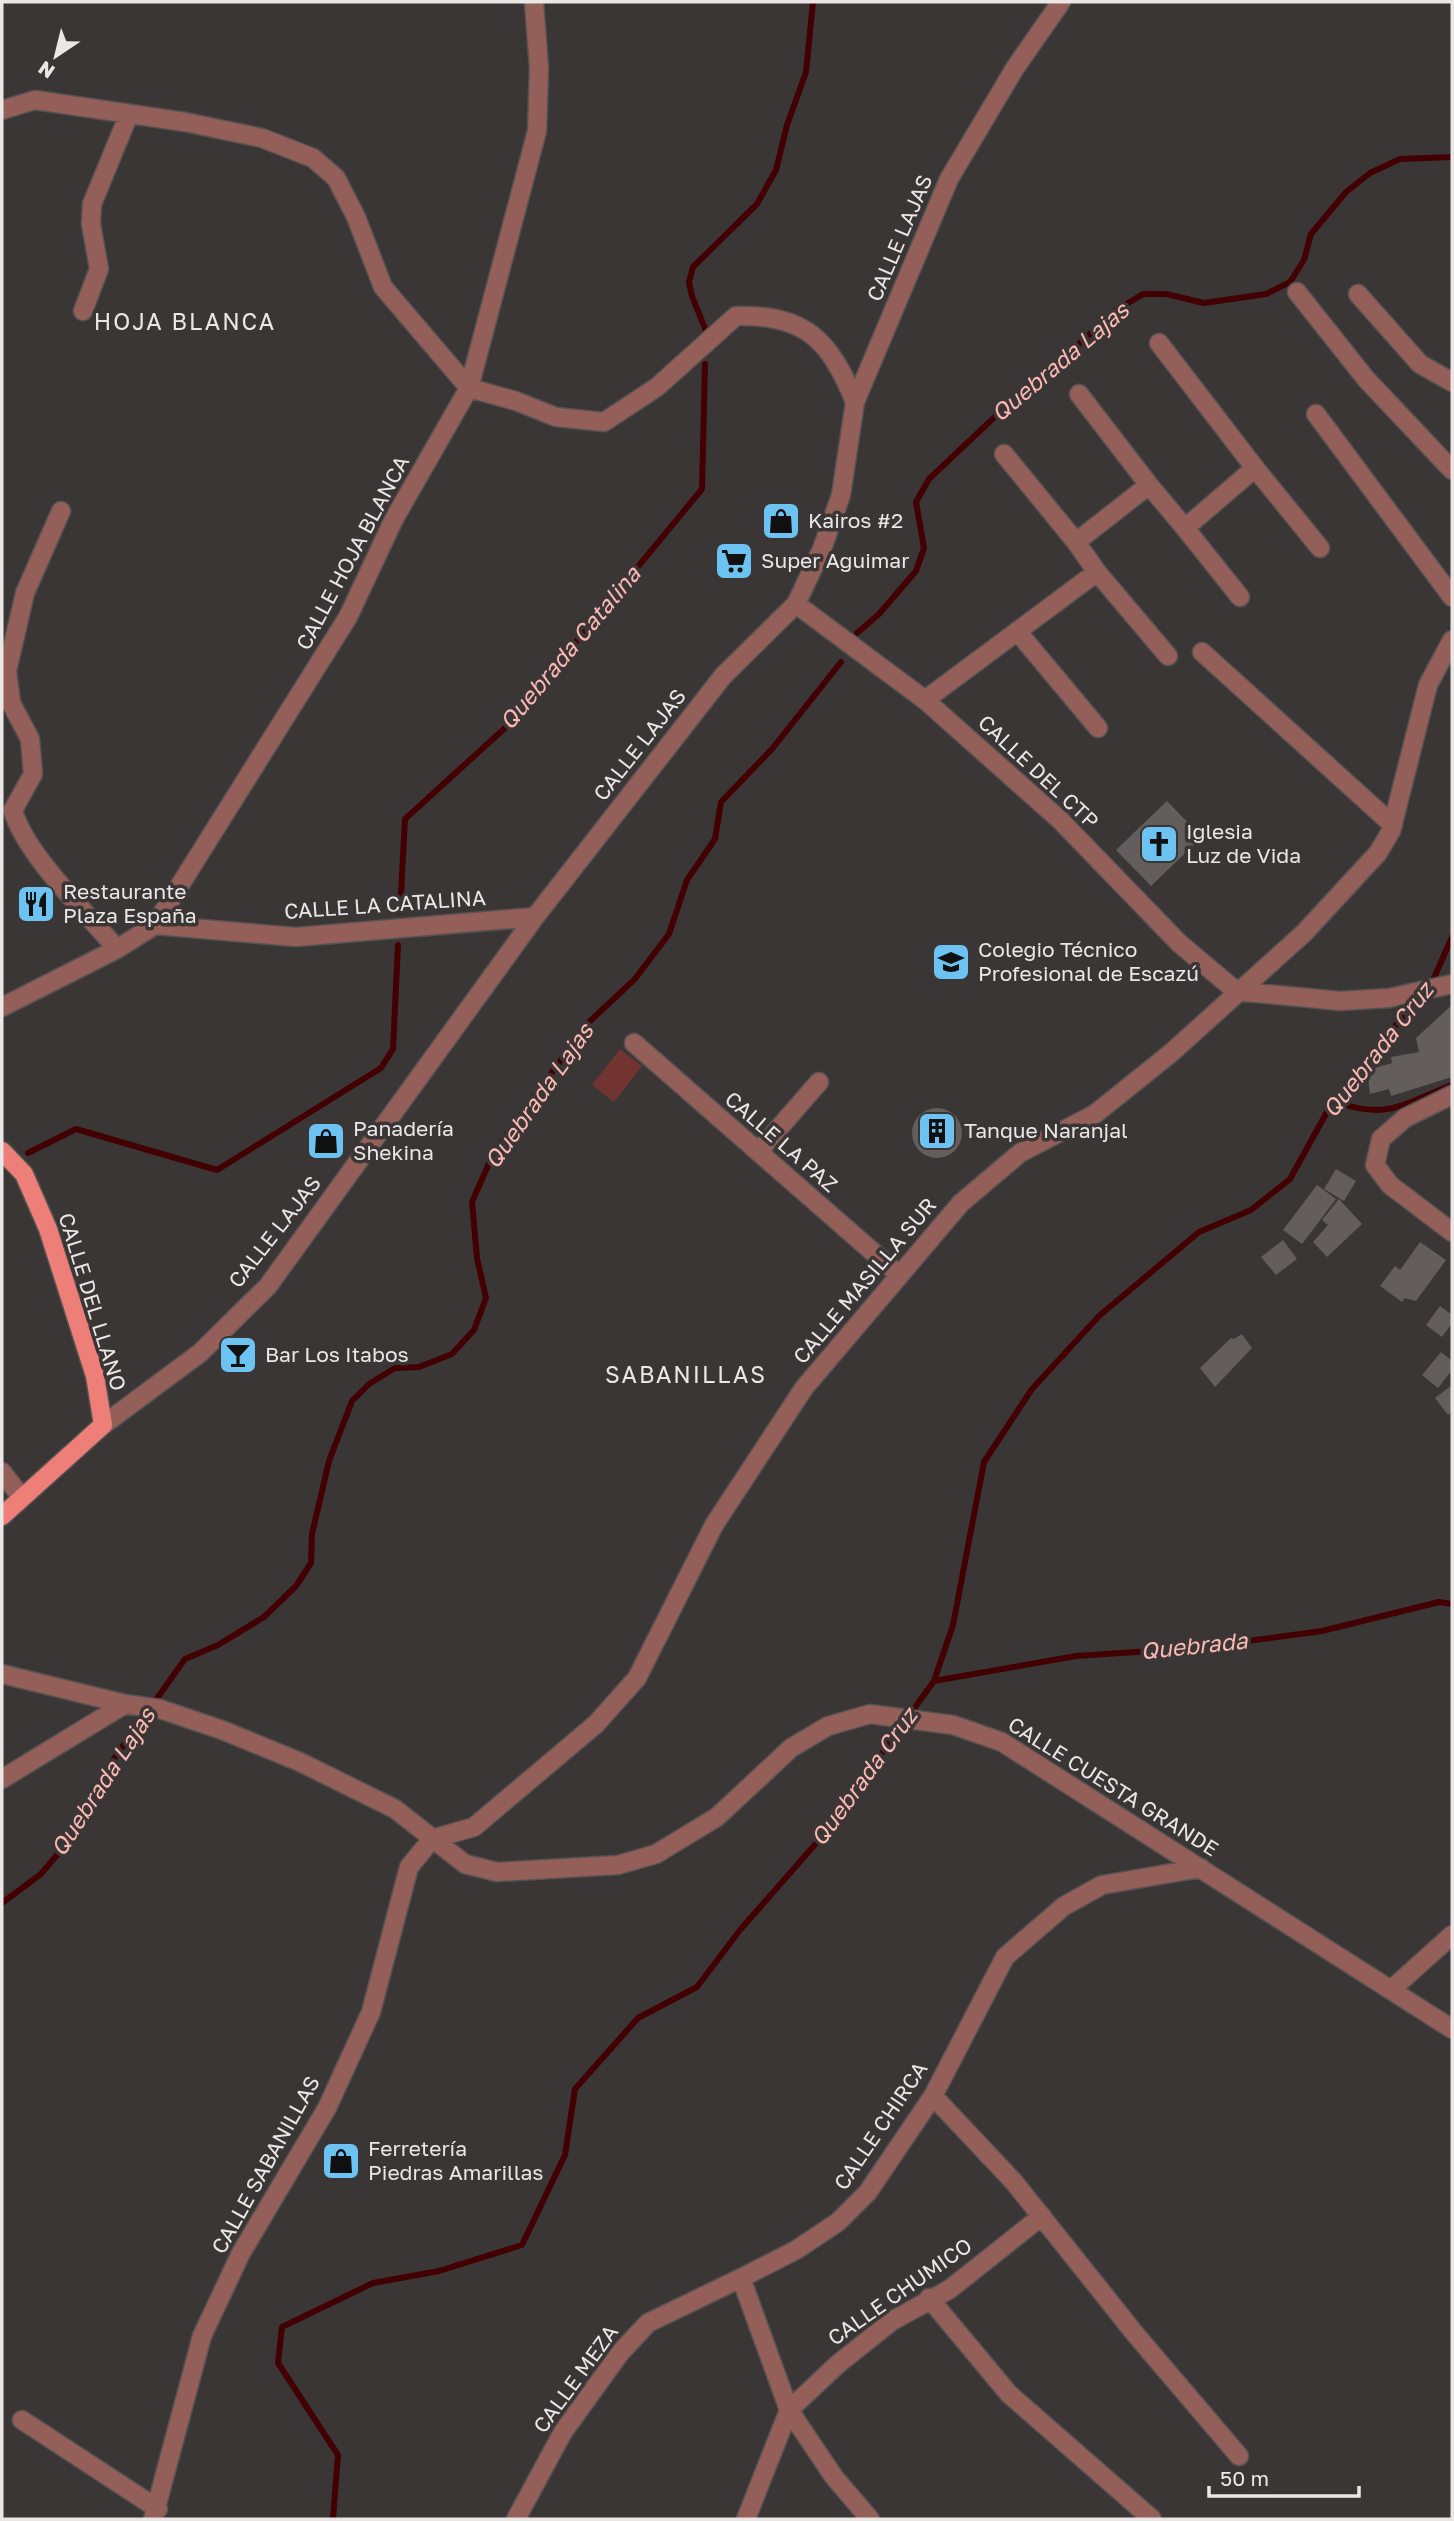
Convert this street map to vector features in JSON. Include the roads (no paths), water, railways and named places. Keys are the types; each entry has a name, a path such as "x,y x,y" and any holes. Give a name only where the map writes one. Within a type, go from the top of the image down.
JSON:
{"main road":[{"name":"CALLE DEL LLANO","path":"2,1151 23,1174 48,1229 94,1376 103,1425 2,1516"}],"street":[{"name":"CALLE HOJA BLANCA","path":"2,1007 117,949 155,925 348,617 394,519 469,388 537,131 539,68 534,2"},
{"name":"CALLE LAJAS","path":"103,1425 200,1353 268,1286 535,917 723,676 796,604 822,549 841,495 855,402 949,179 1015,68 1061,2"},
{"path":"2,110 35,100 129,114 262,138 313,158 336,178 356,217 383,287 469,388 516,401 556,417 604,422 657,387 736,316 768,315 795,322 820,343 842,370 855,402"},
{"path":"83,311 99,269 91,224 92,204 129,114"},
{"path":"1297,292 1366,379 1452,470"},
{"path":"1358,294 1420,363 1452,382"},
{"path":"1159,342 1320,548"},
{"path":"1079,394 1240,597"},
{"path":"1316,414 1452,597"},
{"path":"1004,454 1097,572 1168,656"},
{"path":"1185,528 1255,468"},
{"path":"1076,542 1149,485"},
{"path":"61,512 25,593 7,671 11,703 30,739 33,774 13,810 17,825 36,852 117,949"},
{"path":"925,700 1097,572"},
{"name":"CALLE DEL CTP","path":"796,604 925,700 1060,820 1179,943 1236,991"},
{"path":"1017,631 1098,729"},
{"name":"CALLE MASILLA SUR","path":"432,1839 474,1827 596,1724 637,1678 714,1525 804,1388 961,1203 1020,1153 1095,1114 1171,1053 1236,991 1304,933 1378,853 1393,825 1428,685 1452,639"},
{"path":"1202,652 1393,825"},
{"name":"CALLE LA CATALINA","path":"155,925 296,937 535,917"},
{"path":"1236,991 1340,1001 1389,998 1451,984"},
{"name":"CALLE LA PAZ","path":"634,1043 898,1274"},
{"path":"758,1152 819,1082"},
{"path":"1452,1095 1405,1118 1381,1139 1375,1165 1390,1185 1452,1232"},
{"path":"2,1472 22,1498"},
{"name":"CALLE CUESTA GRANDE","path":"2,1674 125,1704 160,1709 222,1730 300,1762 395,1809 465,1864 497,1872 618,1865 656,1853 717,1817 791,1748 828,1726 870,1714 953,1725 1002,1742 1452,2029"},
{"path":"2,1779 125,1704"},
{"name":"CALLE SABANILLAS","path":"155,2514 202,2336 241,2253 339,2083 371,2012 409,1867 432,1839"},
{"name":"CALLE CHIRCA","path":"741,2278 796,2250 838,2222 868,2192 933,2096 1005,1957 1064,1906 1102,1885 1201,1868"},
{"path":"1392,1989 1452,1935"},
{"path":"933,2096 1014,2182 1136,2336 1239,2456"},
{"name":"CALLE CHUMICO","path":"789,2410 838,2364 891,2321 929,2298 950,2289 1042,2216"},
{"path":"741,2278 789,2410 834,2477 870,2519"},
{"name":"CALLE MEZA","path":"516,2519 563,2432 620,2353 648,2323 741,2278"},
{"path":"929,2298 1009,2394 1152,2519"},
{"path":"746,2519 789,2410"},
{"path":"22,2420 155,2514"}],"waterway":[{"name":"Quebrada Catalina","path":"706,331 689,282 693,267 757,204 776,170 787,125 806,72 813,2"},
{"name":"Quebrada Lajas","path":"857,633 879,614 916,571 924,548 916,502 929,479 1039,375 1115,311 1143,294 1166,294 1204,303 1266,294 1290,282 1304,260 1311,234 1346,192 1370,173 1400,159 1452,157"},
{"name":"Quebrada Catalina","path":"400,912 405,819 505,728 702,489 705,364"},
{"name":"Quebrada Lajas","path":"2,1903 41,1874 67,1843 93,1804 113,1760 185,1659 218,1645 264,1617 296,1586 311,1563 312,1534 329,1461 352,1401 369,1384 395,1368 419,1367 452,1354 474,1330 486,1298 477,1258 472,1202 494,1152 588,1023 634,980 669,934 687,880 715,839 721,802 772,749 841,662"},
{"name":"Quebrada Cruz","path":"1430,987 1452,937"},
{"name":"Quebrada Catalina","path":"28,1153 76,1129 217,1170 381,1068 393,1049 398,945"},
{"name":"Quebrada Cruz","path":"333,2519 338,2455 278,2363 282,2327 373,2283 439,2271 522,2245 565,2155 575,2089 638,2018 697,1987 740,1930 819,1840 934,1681 953,1625 984,1462 1032,1389 1099,1316 1199,1232 1251,1210 1290,1179 1333,1101 1361,1071 1384,1038 1424,995"},
{"path":"1333,1101 1368,1110 1382,1110 1407,1104 1452,1085"},
{"name":"Quebrada","path":"934,1681 1076,1656 1195,1648 1322,1631 1439,1602 1452,1604"}],"place":[{"name":"Kairos #2","path":"781,521"},
{"name":"Super Aguimar","path":"734,561"},
{"name":"Iglesia Luz de Vida","path":"1159,844"},
{"name":"Restaurante Plaza España","path":"36,904"},
{"name":"Colegio Técnico Profesional de Escazú","path":"951,962"},
{"name":"Tanque Naranjal","path":"937,1131"},
{"name":"Panadería Shekina","path":"326,1141"},
{"name":"Bar Los Itabos","path":"238,1355"},
{"name":"Ferretería Piedras Amarillas","path":"341,2161"}],"district":[{"name":"HOJA BLANCA","path":"185,322"},
{"name":"SABANILLAS","path":"686,1375"}]}
